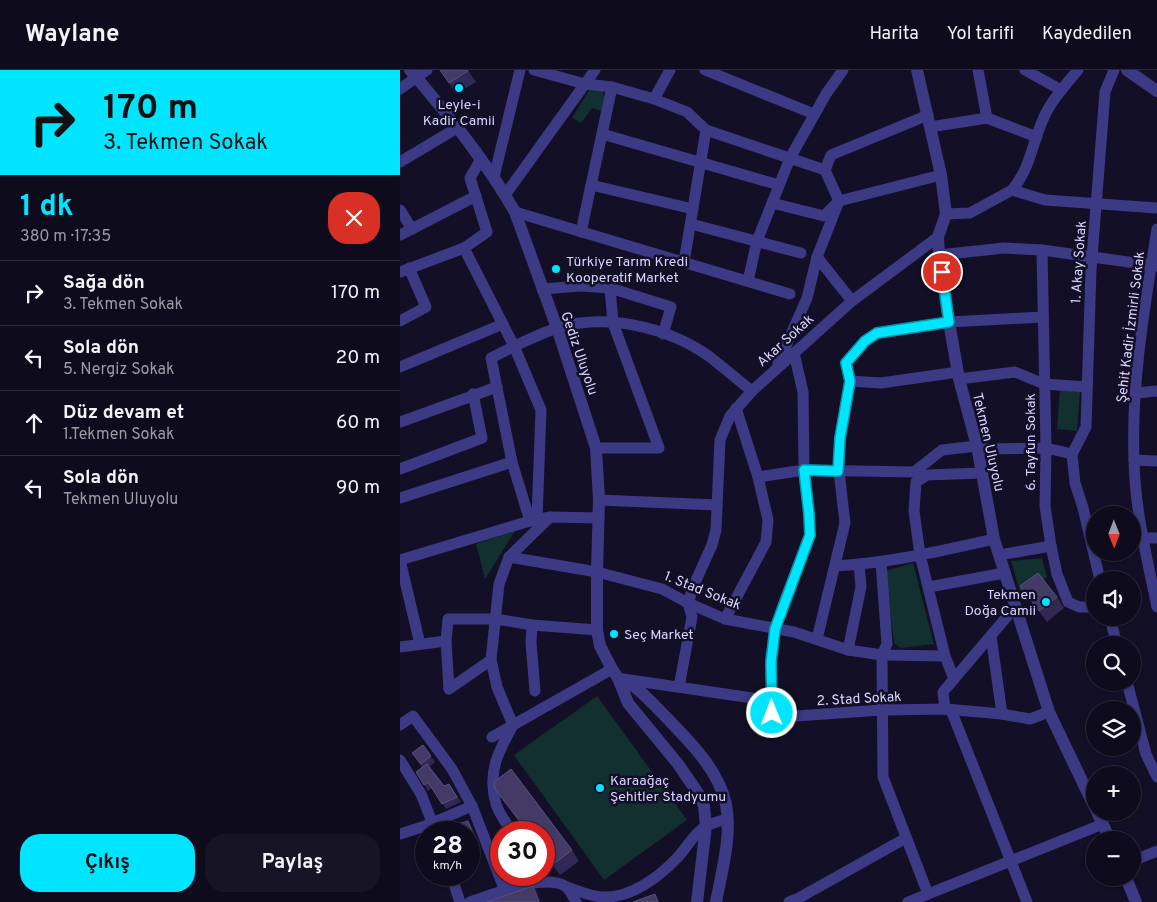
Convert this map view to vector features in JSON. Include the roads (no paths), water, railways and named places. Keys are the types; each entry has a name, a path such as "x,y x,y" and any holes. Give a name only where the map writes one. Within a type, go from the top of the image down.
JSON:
{"street":[{"path":"400,89 413,74 427,70"},
{"path":"494,177 520,70"},
{"path":"534,70 585,84 612,87 654,99 687,112 706,130 825,170"},
{"path":"505,195 596,70"},
{"path":"654,99 670,70"},
{"path":"705,70 730,75 814,114"},
{"path":"748,281 757,242 790,158 814,114 843,70"},
{"name":"Tekmen Uluyolu","path":"917,70 941,175 946,214 938,237 949,322 958,376 978,447 994,539 1049,712 1086,789"},
{"path":"978,70 987,118"},
{"path":"1025,70 1061,90"},
{"path":"946,214 970,213 1012,190 1018,184 1046,112 1078,70"},
{"name":"1. Akay Sokak","path":"1072,454 1086,427 1093,257 1105,92 1114,70"},
{"path":"1127,70 1157,91"},
{"name":"Gediz Uluyolu","path":"413,74 481,159 515,212 557,328 596,448 599,500 596,572 597,630 600,646 628,703 678,764 700,796 704,806 706,826 697,902"},
{"path":"581,232 612,87"},
{"path":"776,368 807,298 817,257 839,201 825,170 831,155 929,121 987,118 1037,137"},
{"path":"400,162 457,128"},
{"path":"684,262 706,130"},
{"path":"602,134 779,185"},
{"path":"400,320 426,307 405,270 464,248 486,232 470,178 481,159"},
{"path":"772,203 824,216 839,201 941,175"},
{"path":"591,185 693,209"},
{"path":"1012,190 1044,200 1157,208"},
{"path":"400,235 476,196"},
{"path":"400,210 412,229"},
{"path":"515,212 790,294"},
{"path":"691,224 801,253"},
{"name":"Şehit Kadir İzmirli Sokak","path":"1138,506 1134,460 1136,393 1154,265 1157,229"},
{"name":"Akar Sokak","path":"688,604 693,587 712,545 716,530 720,440 727,421 752,391 852,301 938,237"},
{"path":"464,248 514,346 541,410 533,520"},
{"path":"939,255 1004,248 1042,250 1154,265"},
{"name":"6. Tayfun Sokak","path":"1042,250 1046,448 1045,506 1050,546 1057,574 1068,602 1079,607 1086,607"},
{"path":"817,257 852,301"},
{"path":"542,289 581,286 610,288 672,307 664,334"},
{"path":"596,448 660,448 613,323 610,288"},
{"path":"816,639 845,523 838,471 840,438 850,381 846,363 865,341 877,333 949,322 1043,318"},
{"path":"533,520 512,462 491,358 557,328 593,322 613,323 664,334 684,342 709,357 752,391"},
{"path":"400,367 503,324"},
{"path":"772,713 771,662 775,629 810,535 804,470 803,392 794,353"},
{"path":"850,381 881,383 1015,372 1044,384 1087,387"},
{"path":"400,422 497,387"},
{"path":"1136,393 1157,391"},
{"path":"400,469 482,438 474,394"},
{"path":"725,619 766,542 768,520 758,477 736,408"},
{"path":"758,477 804,470 914,472 942,450 978,447 1046,448 1072,454 1075,483 1086,520"},
{"path":"1134,460 1157,461"},
{"path":"400,498 512,462"},
{"path":"954,679 945,656 920,556 914,511 916,482 927,475 982,473"},
{"path":"599,500 717,505"},
{"path":"513,725 497,687 491,660 499,584 509,557 550,517"},
{"path":"420,644 400,560 533,520 550,517 599,518"},
{"path":"1141,540 1157,538"},
{"path":"835,566 920,556 994,539"},
{"path":"999,555 1050,546"},
{"name":"Şehit Kadir İzmirli Sokak","path":"1141,551 1157,607"},
{"name":"1. Stad Sokak","path":"509,557 596,572 662,589 688,604 725,619 794,632 848,650 882,655 945,656"},
{"path":"881,562 887,644 882,655 883,777 928,894"},
{"path":"848,650 861,588 859,564"},
{"path":"928,587 1004,573"},
{"path":"679,687 692,617 688,604"},
{"path":"1015,608 943,692 948,710 1027,902"},
{"path":"491,660 449,689 446,641 448,619 496,619 532,625 597,630"},
{"path":"532,625 531,643 535,691"},
{"path":"991,636 1002,714"},
{"path":"400,647 446,641"},
{"path":"492,737 615,674 679,687 759,699 764,707 772,713"},
{"path":"615,674 643,694 696,750 714,775 725,802 727,819 726,850 716,902"},
{"path":"1129,691 1146,754 1157,777"},
{"name":"2. Stad Sokak","path":"772,713 782,717 882,710 948,710 1002,714 1030,719 1049,712"},
{"path":"400,725 413,716 452,769 472,806 505,891"},
{"path":"505,821 496,805 492,772 499,749 513,725"},
{"path":"400,760 421,794 431,821"},
{"path":"446,821 472,806"},
{"path":"555,882 590,895 618,896 650,881 667,869 679,857 696,834 706,826 727,819"},
{"path":"908,902 1010,861 1094,821"},
{"path":"400,834 415,831"},
{"path":"789,902 906,838"},
{"path":"1141,857 1157,851"},
{"path":"455,886 460,902"},
{"path":"470,902 517,886"},
{"path":"1129,886 1136,902"},
{"path":"567,887 576,902"}],"place":[{"name":"Leyle-i Kadir Camii","path":"459,88"},
{"name":"Türkiye Tarım Kredi Kooperatif Market","path":"556,269"},
{"name":"Tekmen Doğa Camii","path":"1046,602"},
{"name":"Seç Market","path":"614,634"},
{"name":"Karaağaç Şehitler Stadyumu","path":"600,788"}]}
